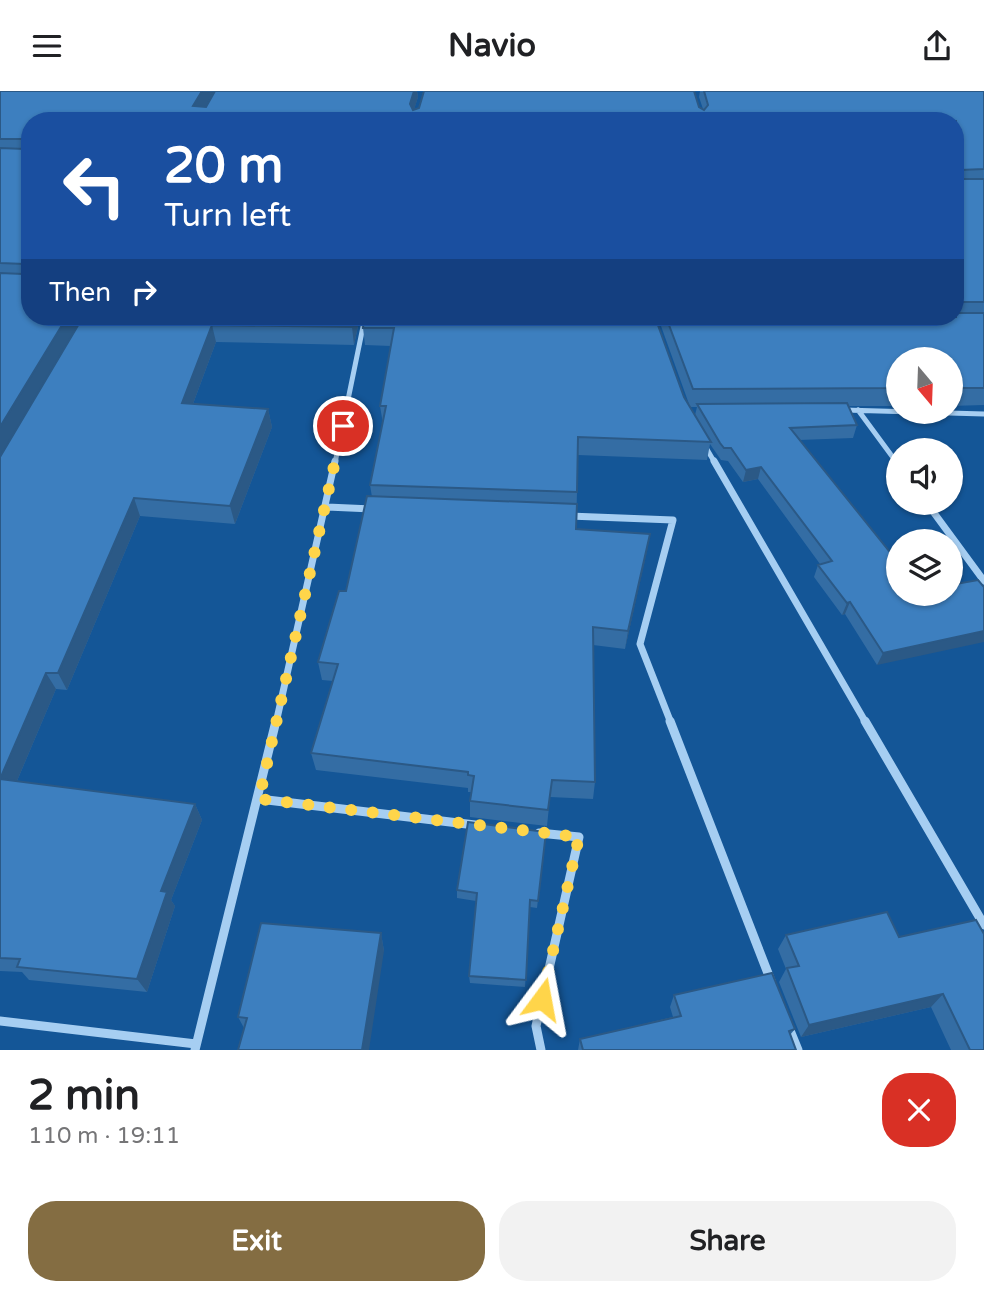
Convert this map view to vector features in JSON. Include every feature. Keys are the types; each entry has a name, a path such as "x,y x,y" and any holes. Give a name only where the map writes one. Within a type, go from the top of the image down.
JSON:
{"street":[{"path":"0,1021 195,1047 259,799 327,507 363,326"},
{"path":"858,410 886,448"},
{"path":"832,411 984,414"},
{"path":"699,436 984,925"},
{"path":"327,507 382,509"},
{"path":"936,515 984,581"},
{"path":"562,516 673,520 640,644 773,987"},
{"path":"259,799 486,826"},
{"path":"526,831 579,837 536,1026 541,1050"},
{"path":"788,1025 798,1050"}],"building":[{"path":"0,91 202,91 193,106 206,107 215,91 414,91 410,104 413,110 419,108 424,91 694,91 699,107 704,110 708,105 704,91 984,91 984,169 964,170 964,112 21,112 21,139 0,139"},
{"path":"0,148 21,149 21,264 0,263"},
{"path":"964,179 984,179 984,302 964,302"},
{"path":"0,273 21,274 21,326 62,326 0,427"},
{"path":"964,313 984,313 984,388 963,388 963,347 886,347 886,388 693,389 669,326 964,326"},
{"path":"78,326 212,326 182,403 268,409 230,506 134,498 58,673 46,673 0,779 0,457"},
{"path":"282,326 352,326 352,327"},
{"path":"658,326 684,397 711,442 578,437 577,492 370,485 386,406 380,406 394,328 363,328"},
{"path":"847,403 857,425 790,428 886,547 886,606 963,606 963,583 978,580 984,587 984,631 883,653 850,602 847,603 818,565 832,561 761,467 746,470 731,448 724,448 697,404"},
{"path":"367,496 577,504 576,529 650,534 628,631 593,627 595,782 552,780 548,810 470,801 474,776 468,775 468,772 311,753 338,664 318,662 339,591 346,591"},
{"path":"0,779 195,804 161,891 167,892 137,979 17,967 20,959 0,958"},
{"path":"468,822 546,832 538,901 530,900 526,980 469,976 477,893 457,890"},
{"path":"887,912 899,937 976,920 984,934 984,1050 970,1050 943,994 809,1025 787,968 799,966 786,935"},
{"path":"261,923 381,933 362,1050 238,1050 247,1018 238,1017"},
{"path":"772,973 795,1029 789,1031 796,1050 583,1050 580,1039 681,1016 674,995"}],"route":[{"path":"343,426 327,507 259,799 579,837 542,999"}]}
